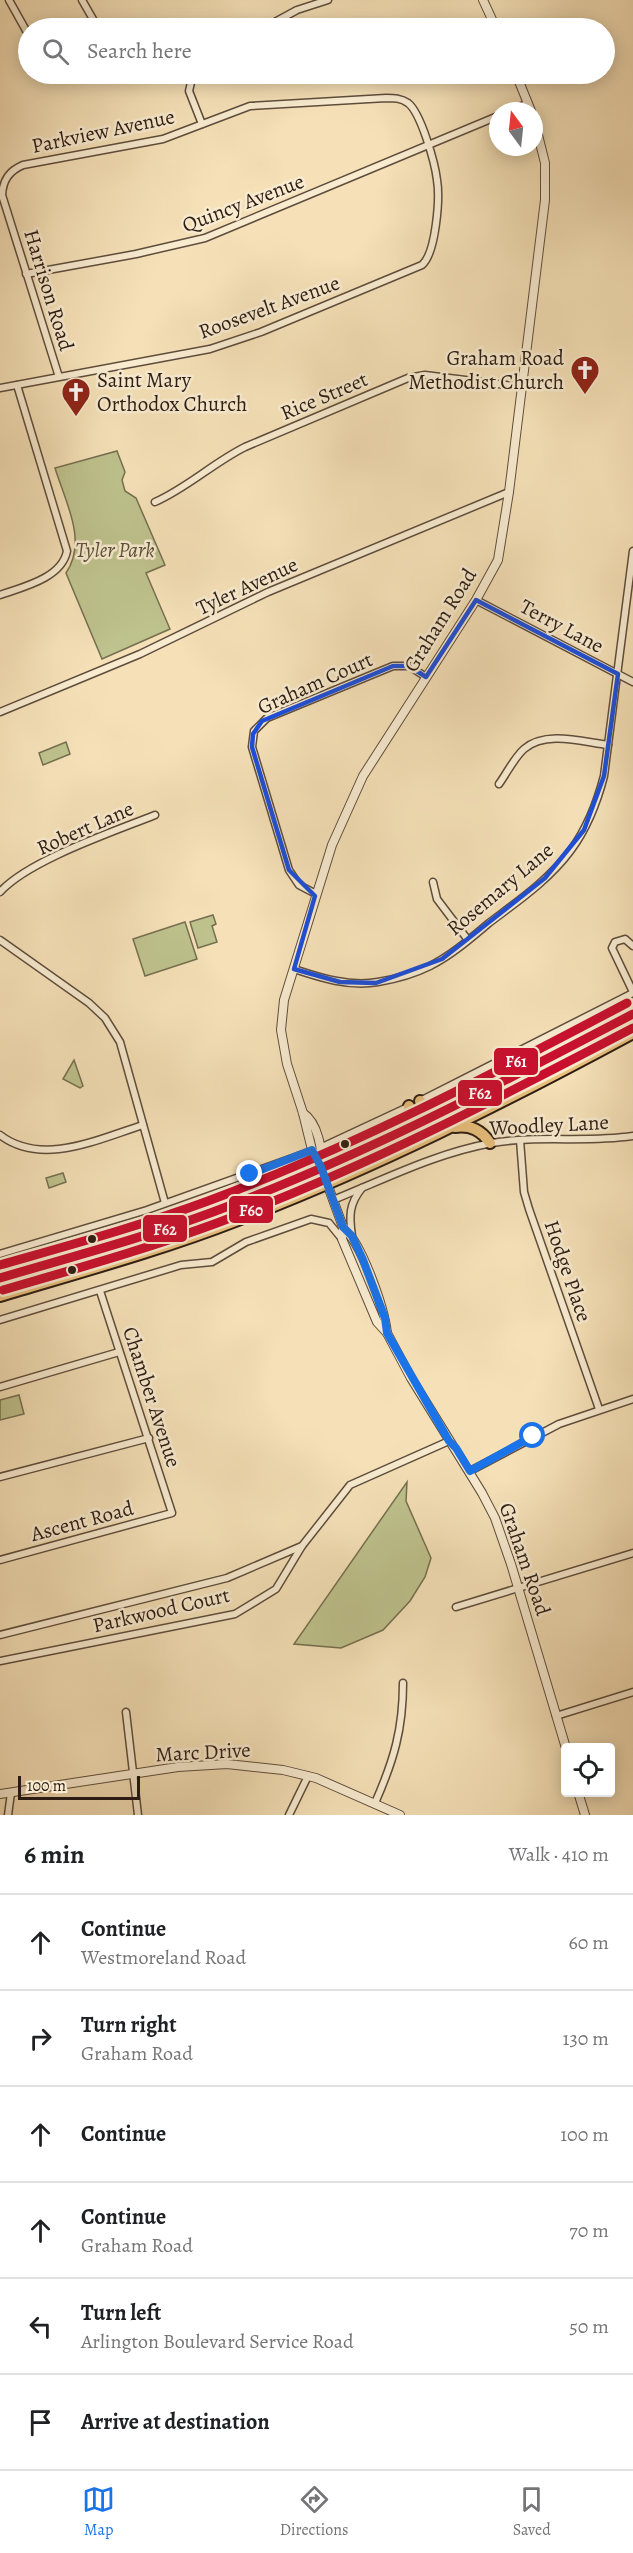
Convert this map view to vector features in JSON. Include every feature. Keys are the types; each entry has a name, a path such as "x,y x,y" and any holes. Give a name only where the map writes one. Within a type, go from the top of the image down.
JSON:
{"highway":[{"path":"0,1278 134,1239 214,1211 321,1167 452,1107 633,1014"},
{"path":"0,1296 203,1233 327,1184 443,1130 633,1033"},
{"path":"420,1101 431,1109 452,1107"},
{"path":"401,1132 410,1119 409,1106"},
{"path":"443,1130 469,1127 480,1132 490,1143"}],"street":[{"path":"9,0 19,18"},
{"path":"82,0 92,18"},
{"path":"282,18 297,10 328,0"},
{"path":"483,0 491,18"},
{"path":"191,84 189,91 202,124"},
{"path":"520,84 528,102"},
{"name":"Parkview Avenue","path":"5,179 13,170 23,165 163,139 230,112 265,104 397,99 413,108 428,145"},
{"path":"428,145 489,120"},
{"name":"Quincy Avenue","path":"26,274 136,254 205,238 428,145"},
{"name":"Roosevelt Avenue","path":"0,388 210,349 234,342 422,265 432,248 438,196 437,178 428,145"},
{"name":"Graham Road","path":"543,155 545,200 509,492 498,560 476,600 363,776 332,845 316,894 284,1000 281,1030 287,1064 343,1227 342,1239 377,1322 387,1333 449,1441 470,1471 495,1518 519,1589 564,1743"},
{"name":"Harrison Road","path":"5,179 2,195 58,377"},
{"name":"Rice Street","path":"155,502 244,447 408,378 425,375 522,387"},
{"path":"0,595 55,571 63,564 67,551 17,385"},
{"name":"Tyler Avenue","path":"0,712 140,654 268,592 509,492"},
{"name":"Rosemary Lane","path":"294,969 340,982 376,983 413,974 431,965 468,940 546,879 571,851 596,804 604,776 633,550"},
{"name":"Terry Lane","path":"476,600 633,682"},
{"name":"Graham Court","path":"316,894 299,885 289,870 252,747 254,731 267,718 393,666 409,666 426,677"},
{"path":"246,727 254,731"},
{"path":"500,784 525,748 541,741 559,739 608,745"},
{"name":"Robert Lane","path":"0,892 7,885 56,856 155,815"},
{"path":"434,882 437,899 468,940"},
{"path":"0,1254 165,1203 316,1149 420,1101 633,993 612,948 615,942 625,939 633,946"},
{"path":"0,940 105,1018 120,1042 165,1203"},
{"path":"0,1135 9,1142 37,1151 64,1149 143,1125"},
{"name":"Woodley Lane","path":"333,1200 447,1154 490,1143 633,1136"},
{"name":"Hodge Place","path":"519,1140 524,1192 529,1209 599,1409"},
{"path":"363,1188 353,1199 349,1214 352,1236 385,1318 387,1333"},
{"path":"0,1320 181,1266 212,1262 246,1242 311,1219 328,1223 342,1239"},
{"path":"343,1227 352,1236"},
{"name":"Chamber Avenue","path":"99,1291 172,1513"},
{"path":"0,1387 119,1352"},
{"path":"470,1471 533,1436 599,1409 633,1399"},
{"path":"0,1477 149,1438"},
{"name":"Parkwood Court","path":"0,1661 235,1614 276,1589 302,1546 350,1485 449,1441"},
{"name":"Ascent Road","path":"0,1560 172,1513"},
{"name":"Parkwood Court","path":"0,1635 227,1578 302,1546"},
{"path":"456,1607 633,1553"},
{"path":"375,1803 398,1742 403,1706 403,1683"},
{"path":"556,1716 633,1692"},
{"path":"126,1712 138,1815"},
{"name":"Marc Drive","path":"0,1794 178,1767 227,1764 283,1770 308,1776 400,1815"},
{"path":"290,1815 308,1776"},
{"path":"8,1815 11,1793"},
{"path":"580,1797 585,1815"}],"highlighted area":[{"path":"476,600 618,674 604,776 584,830 545,878 442,959 376,983 340,982 294,969 315,896 289,870 252,747 253,734 262,721 393,666 409,666 426,677"}],"green space":[{"name":"Tyler Park","path":"117,451 125,472 122,480 125,491 136,498 165,565 146,573 170,629 102,659 66,573 75,548 75,534 69,507 55,468"},
{"path":"66,742 70,754 43,765 39,753"},
{"path":"213,915 216,924 212,926 217,942 198,948 190,922"},
{"path":"185,922 197,959 145,976 133,939"},
{"path":"74,1060 83,1086 80,1088 63,1079"},
{"path":"63,1173 66,1182 49,1188 46,1178"},
{"path":"19,1395 24,1414 0,1420 0,1400"},
{"path":"407,1482 406,1501 431,1558 425,1577 410,1601 383,1630 341,1648 294,1644"}],"transit line":[{"name":"F61","path":"0,1265 157,1219 262,1180 421,1109 627,1003"},
{"name":"F62","path":"0,1278 160,1230 267,1191 426,1120 633,1014"},
{"name":"F60","path":"3,1290 217,1223 324,1180 428,1132 633,1028"}],"place":[{"name":"Graham Road Methodist Church","path":"585,396"},
{"name":"Saint Mary Orthodox Church","path":"76,418"}],"route":[{"path":"250,1174 312,1150 314,1158 321,1167 343,1227 352,1236 363,1260 393,1346 449,1441 470,1471 533,1436"}]}
